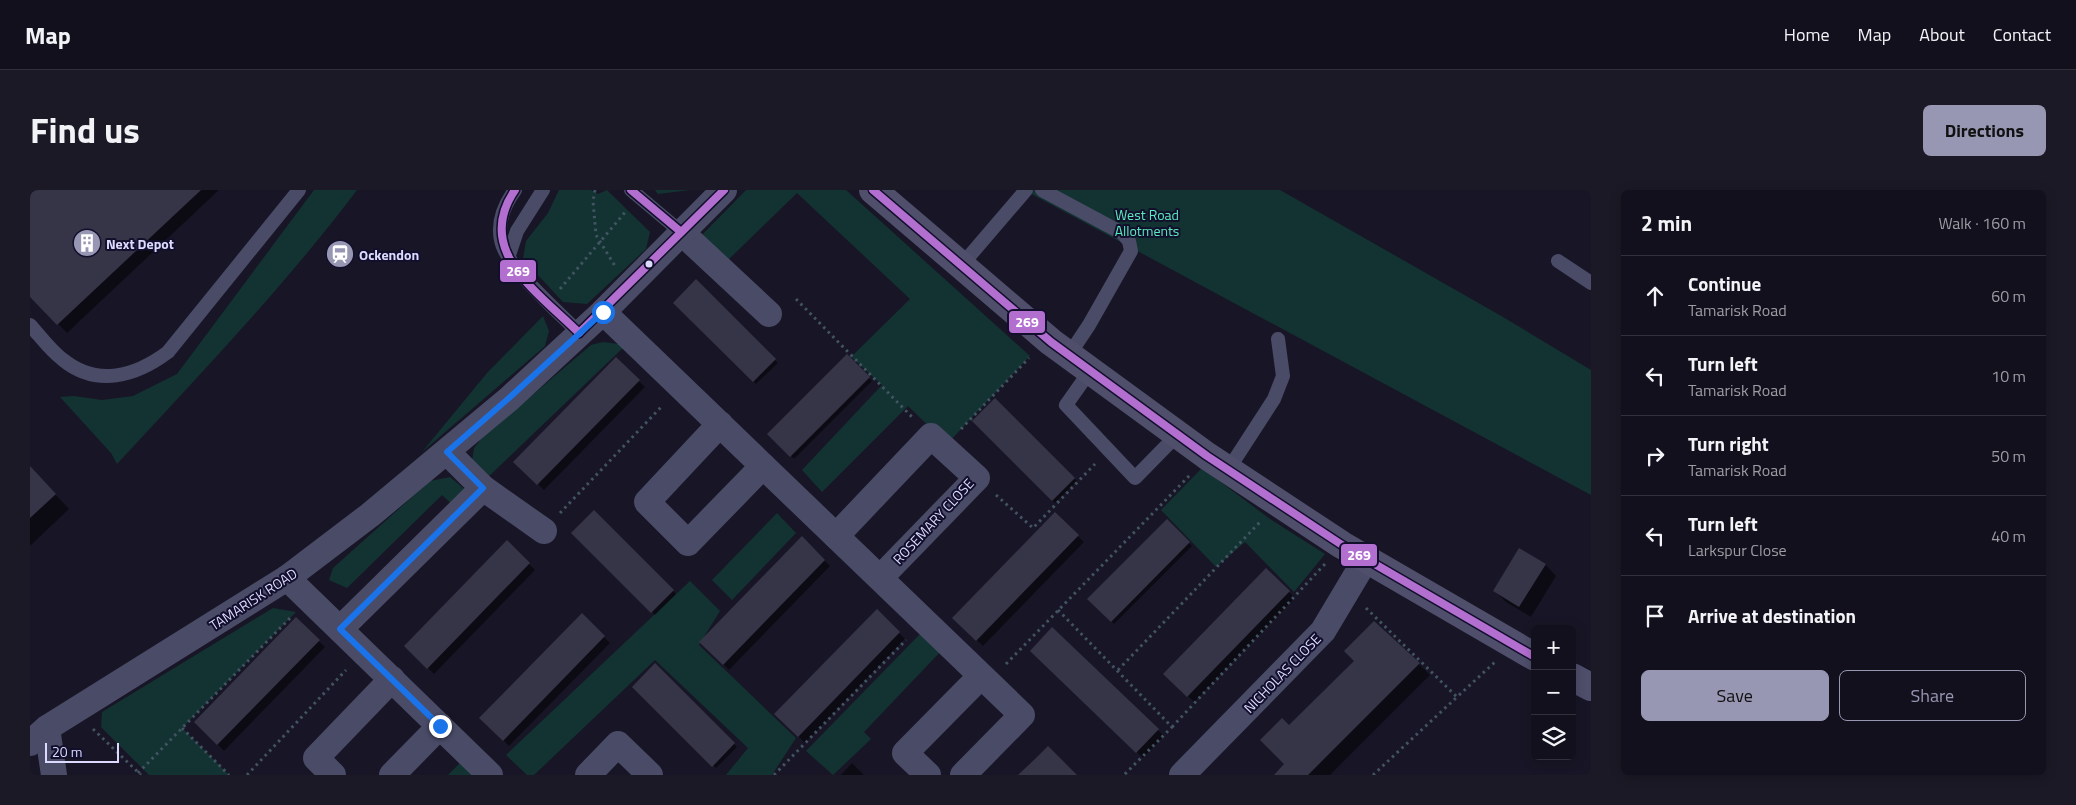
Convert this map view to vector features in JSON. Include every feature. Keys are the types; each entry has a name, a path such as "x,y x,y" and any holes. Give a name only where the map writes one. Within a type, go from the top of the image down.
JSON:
{"street":[{"name":"TAMARISK ROAD","path":"54,775 39,736 75,711 287,578 447,452 603,312 680,232 724,190"},
{"path":"873,190 960,267 1058,347 1218,463 1342,545 1524,651"},
{"path":"680,232 769,314"},
{"path":"603,312 1022,715 963,775"},
{"path":"720,424 646,502 688,544 763,466"},
{"path":"836,536 931,436"},
{"name":"ROSEMARY CLOSE","path":"880,578 977,478 931,436"},
{"path":"447,452 483,488 544,531"},
{"path":"340,629 483,488"},
{"name":"NICHOLAS CLOSE","path":"1182,775 1323,631 1366,559"},
{"path":"287,578 490,775"},
{"path":"333,775 316,758 392,679"},
{"path":"928,775 905,753 984,679"},
{"path":"1576,679 1591,687"},
{"path":"392,775 440,726"},
{"path":"588,775 618,744 650,775"}],"lane":[{"path":"30,325 62,359 82,371 105,375 129,375 149,366 168,352 299,190"},
{"path":"515,190 500,216 501,240 508,258 579,332"},
{"path":"508,258 518,231 532,204 543,190"},
{"path":"960,267 1026,190"},
{"path":"1042,190 1122,233 1129,241 1131,251 1089,325 1058,347"},
{"path":"635,193 680,232"},
{"path":"1558,261 1591,283"},
{"path":"1218,463 1274,398 1283,376 1278,339"},
{"path":"1090,370 1066,405 1107,451 1135,478 1178,434"}],"path":[{"path":"595,190 593,201 596,235 628,285"},
{"path":"549,301 600,242 635,193"},
{"path":"796,299 931,436"},
{"path":"960,430 1058,347"},
{"path":"544,531 681,387"},
{"path":"977,478 1033,528 1107,451"},
{"path":"984,679 1218,463"},
{"path":"1118,670 1279,502"},
{"path":"1124,775 1172,727 1342,545"},
{"path":"1362,604 1457,697"},
{"path":"1058,610 1172,727"},
{"path":"75,711 139,774 296,612"},
{"path":"774,775 912,634"},
{"path":"1373,775 1457,697 1524,651"},
{"path":"247,775 351,665"},
{"path":"182,728 229,775"}],"green space":[{"path":"314,190 357,190 271,296 117,464 111,453 60,397 74,396 102,400 133,396 177,374"},
{"path":"559,190 591,190 598,194 607,190 650,232 646,249 587,304 563,302 523,259 526,241 548,213"},
{"path":"655,190 690,190 658,194"},
{"path":"746,190 846,190 1030,356 947,444 908,406 822,492 802,470 882,385 851,357 910,299 797,193 726,262 698,239"},
{"name":"West Road Allotments","path":"1024,190 1280,190 1503,317 1591,370 1591,495"},
{"path":"543,316 549,331 545,346 422,452 487,373"},
{"path":"603,342 626,345 485,480 472,461 474,448 482,438 591,345"},
{"path":"1202,468 1270,519 1325,554 1294,592 1245,542 1216,567 1161,510"},
{"path":"450,477 469,493 455,507 442,495 347,588 329,580 333,568 430,481"},
{"path":"777,513 796,533 732,600 712,580"},
{"path":"690,581 720,611 699,645 796,738 772,775 726,775 748,748 655,660 534,775 527,775 506,755"},
{"path":"273,608 296,612 182,728 229,775 149,775 101,727 102,712"},
{"path":"922,632 942,650 864,732 871,739 833,775 806,751"},
{"path":"463,760 478,775 448,775"}],"building":[{"name":"Next Depot","path":"30,190 201,190 57,325 30,297"},
{"path":"696,279 776,359 753,382 673,303"},
{"path":"847,354 870,377 790,457 767,434"},
{"path":"616,357 640,380 537,485 513,462"},
{"path":"995,398 1075,478 1052,501 972,421"},
{"path":"30,466 56,494 30,518"},
{"path":"594,510 674,590 651,613 571,533"},
{"path":"1055,512 1079,535 976,641 952,618"},
{"path":"1167,519 1190,542 1111,622 1087,599"},
{"path":"802,536 825,560 723,665 699,642"},
{"path":"507,540 530,563 427,669 404,646"},
{"path":"1519,548 1546,564 1519,607 1493,591"},
{"path":"1266,568 1290,591 1187,697 1163,674"},
{"path":"877,609 900,632 798,737 774,714"},
{"path":"582,613 605,636 503,741 479,718"},
{"path":"296,617 320,640 217,745 194,722"},
{"path":"1374,621 1420,663 1308,775 1274,775 1284,764 1260,740 1282,718 1289,725 1354,661 1344,651"},
{"path":"1052,627 1159,729 1136,753 1030,651"},
{"path":"655,663 735,743 712,767 632,687"},
{"path":"1048,746 1077,775 1018,775 1035,759"}],"transit line":[{"name":"269","path":"515,190 504,212 502,232 506,252 516,269 530,286 579,333"},
{"name":"269","path":"631,190 681,232"},
{"name":"269","path":"579,333 724,190"},
{"name":"269","path":"873,190 1051,342 1207,456 1342,545 1531,655"}],"place":[{"name":"Next Depot","path":"87,243"},
{"name":"Ockendon","path":"340,254"}],"route":[{"path":"440,726 340,629 483,488 447,452 603,312"}]}
